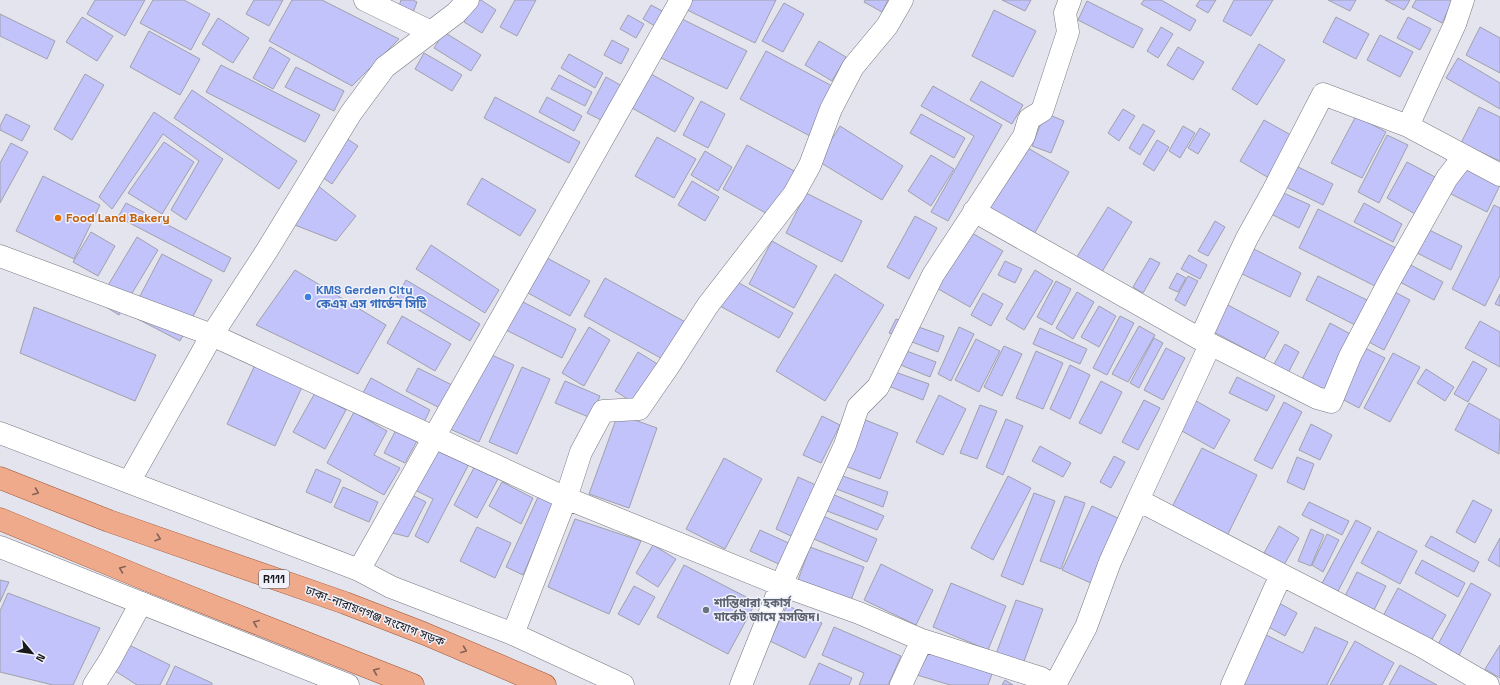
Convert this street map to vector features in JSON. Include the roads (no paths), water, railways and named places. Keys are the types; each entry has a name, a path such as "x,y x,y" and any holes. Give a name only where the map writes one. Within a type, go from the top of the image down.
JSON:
{"main road":[{"name":"ঢাকা-নারায়ণগঞ্জ সংযোগ সড়ক","path":"0,478 117,524 345,603 437,639 545,685"},
{"path":"0,519 167,588 413,685"}],"street":[{"path":"365,0 431,32"},
{"path":"130,482 212,335 266,252 356,107 385,67 456,13 468,0"},
{"path":"358,570 681,0"},
{"path":"513,634 566,498 581,452 603,411 639,409 708,305 794,194 810,165 831,110 853,67 888,26 902,0"},
{"path":"741,685 781,585 845,445 858,407 878,387 933,275 1024,136 1029,118 1042,111 1068,32 1065,13 1070,0"},
{"path":"1408,126 1455,24 1463,0"},
{"path":"1055,685 1086,627 1110,562 1205,342 1247,238 1323,94 1408,126 1500,175"},
{"path":"974,211 1205,342 1317,398 1331,402 1350,356 1391,278 1447,178 1464,156"},
{"path":"0,256 212,335 566,498 781,585 858,613 922,640 1041,678 1052,685"},
{"path":"0,433 358,570 391,587 513,634 623,685"},
{"path":"1138,500 1423,647 1488,685"},
{"path":"0,547 348,685"},
{"path":"1232,685 1282,575"},
{"path":"94,685 110,660 141,603"},
{"path":"901,685 922,640"}],"place":[{"name":"Food Land Bakery","path":"58,218"},
{"name":"KMS Gerden City কেএম এস গার্ডেন সিটি","path":"308,297"},
{"name":"শান্তিধারা হকার্স মার্কেট জামে মসজিদ।","path":"706,610"}]}
